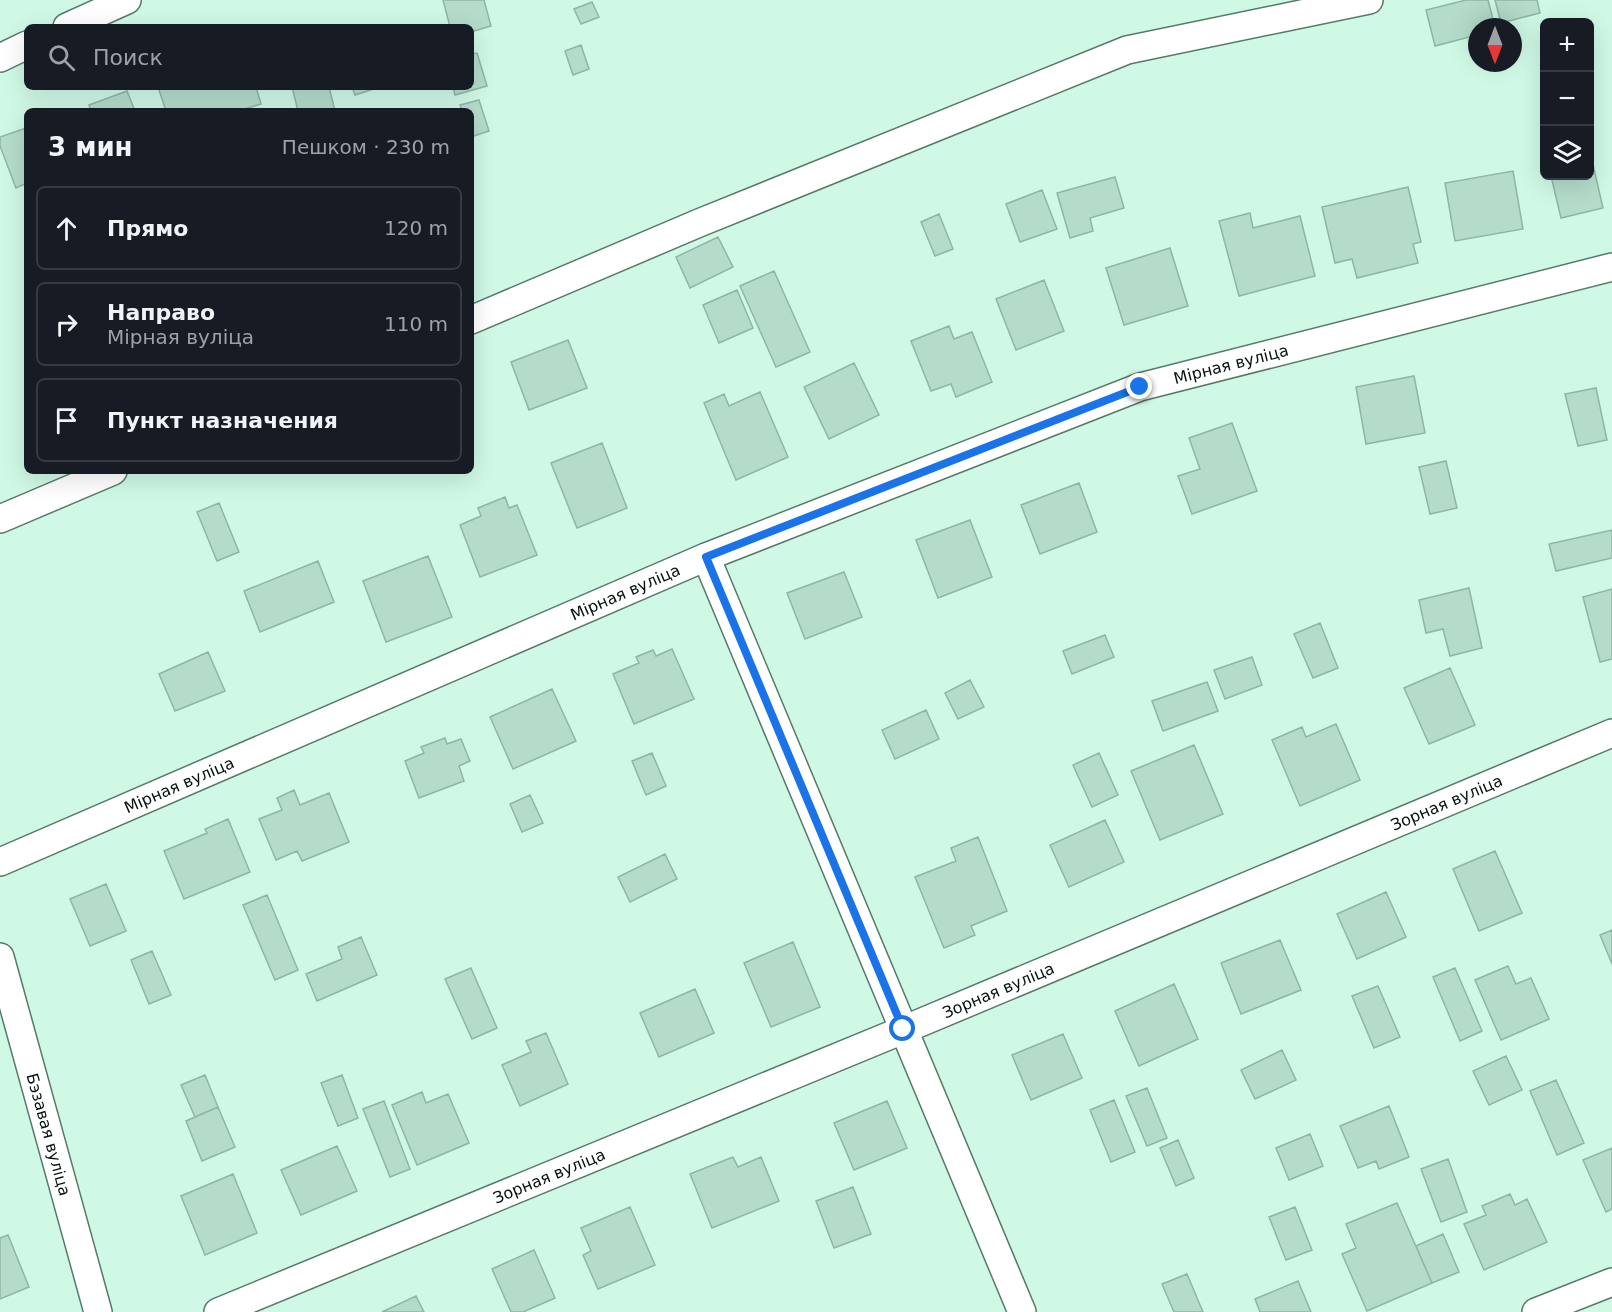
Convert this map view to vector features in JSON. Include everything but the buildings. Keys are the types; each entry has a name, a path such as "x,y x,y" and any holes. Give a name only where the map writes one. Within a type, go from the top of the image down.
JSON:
{"street":[{"path":"74,24 127,0"},
{"path":"474,319 699,223 1127,50 1369,0"},
{"path":"0,57 24,46"},
{"name":"Мірная вуліца","path":"0,862 706,557 1140,387 1612,267"},
{"path":"0,519 106,474"},
{"path":"706,557 1022,1312"},
{"name":"Зорная вуліца","path":"218,1312 1612,733"},
{"name":"Бэзавая вуліца","path":"0,957 98,1312"},
{"path":"1536,1312 1612,1282"}],"route":[{"path":"903,1029 706,557 1140,387"}]}
